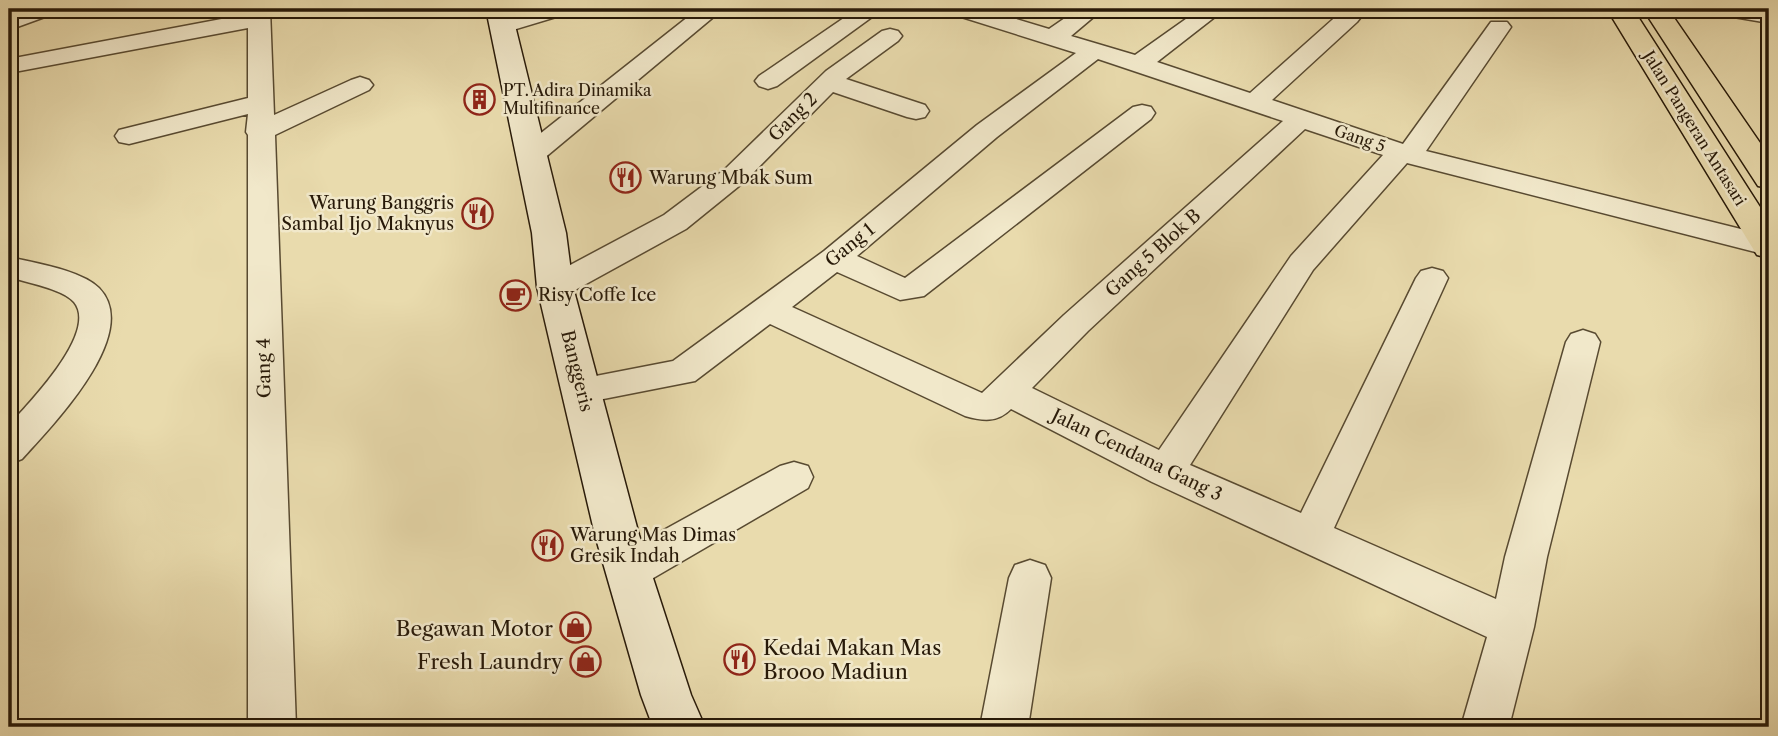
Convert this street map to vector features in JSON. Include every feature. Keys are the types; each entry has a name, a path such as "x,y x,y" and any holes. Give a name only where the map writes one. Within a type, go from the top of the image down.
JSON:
{"highway":[{"path":"1621,11 1659,14"},
{"name":"Jalan Pangeran Antasari","path":"1621,11 1768,246"},
{"name":"Jalan Pangeran Antasari","path":"1659,14 1769,179"}],"street":[{"path":"9,23 45,9"},
{"path":"500,18 558,9"},
{"path":"532,154 712,9"},
{"path":"768,81 873,9"},
{"name":"Gang 5","path":"960,9 1138,64 1405,154 1768,246"},
{"path":"1052,37 1092,9"},
{"path":"1138,64 1214,9"},
{"path":"1724,9 1769,16"},
{"path":"9,66 259,14"},
{"name":"Gang 4","path":"259,14 272,727"},
{"path":"1254,103 1349,17"},
{"name":"Banggeris","path":"500,18 549,233 555,286 617,535 666,695 679,727"},
{"path":"1166,471 1302,263 1405,154 1499,27"},
{"name":"Gang 2","path":"555,286 675,222 734,176 829,82 890,36"},
{"name":"Gang 1","path":"583,390 683,372 835,258 987,131 1094,51"},
{"path":"829,82 916,111"},
{"path":"130,135 259,117 360,85"},
{"path":"835,258 900,289 913,288 1142,113"},
{"name":"Gang 5 Blok B","path":"1007,391 1076,323 1302,118"},
{"path":"9,267 79,288 91,299 97,317 93,332 67,384 9,449"},
{"path":"1310,536 1432,278"},
{"path":"767,309 978,406 990,407 1007,391"},
{"path":"1485,727 1512,627 1526,557 1583,342"},
{"name":"Jalan Cendana Gang 3","path":"1007,391 1166,471 1512,627"},
{"path":"628,571 794,477"},
{"path":"1004,727 1030,578"}],"place":[{"name":"PT. Adira Dinamika Multifinance","path":"480,99"},
{"name":"Warung Mbak Sum","path":"626,178"},
{"name":"Warung Banggris Sambal Ijo Maknyus","path":"477,213"},
{"name":"Risy Coffe Ice","path":"515,295"},
{"name":"Warung Mas Dimas Gresik Indah","path":"547,545"},
{"name":"Begawan Motor","path":"576,628"},
{"name":"Kedai Makan Mas Brooo Madiun","path":"740,659"},
{"name":"Fresh Laundry","path":"586,661"}]}
